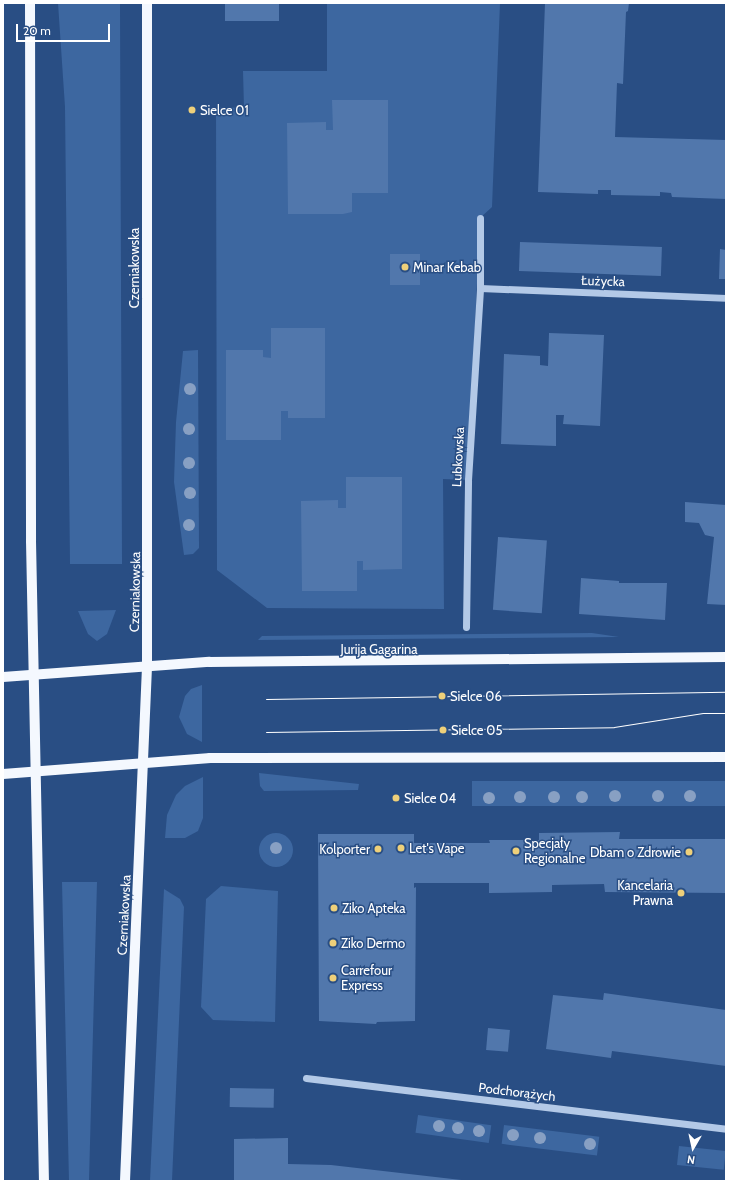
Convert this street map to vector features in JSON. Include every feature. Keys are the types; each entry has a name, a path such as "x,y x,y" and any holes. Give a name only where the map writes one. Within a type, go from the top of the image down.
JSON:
{"main road":[{"path":"30,3 33,677 44,1181"},
{"name":"Czerniakowska","path":"125,1181 147,666 146,3"},
{"name":"Jurija Gagarina","path":"3,677 33,677 147,666 209,662 726,658"},
{"path":"3,774 142,762 241,758 726,757"}],"street":[{"name":"Lubkowska","path":"466,627 468,480 480,288 480,218"},
{"name":"Łużycka","path":"480,288 726,298"},
{"name":"Podchorążych","path":"306,1078 726,1129"}],"shaded area":[{"path":"58,3 120,3 122,564 70,564 65,107"},
{"path":"327,3 500,3 492,207 480,218 468,480 443,479 444,609 267,608 217,570 216,107 244,108 243,71 327,71"},
{"path":"198,350 199,548 193,554 184,555 174,482 176,422 183,351"},
{"path":"116,610 107,634 97,641 88,634 78,611"},
{"path":"592,633 619,637 258,640 262,636"},
{"path":"202,685 202,742 187,734 179,717 185,696 191,689"},
{"path":"259,773 359,784 358,790 264,791 260,786"},
{"path":"203,777 203,818 198,831 185,838 165,838 167,815 176,795 185,786"},
{"path":"472,781 726,781 726,806 472,806"},
{"path":"279,833 288,838 292,843 292,857 288,862 283,866 273,867 269,866 260,857 259,847 260,843 269,834"},
{"path":"62,882 97,882 89,1181 69,1181"},
{"path":"221,886 278,891 275,1022 213,1020 201,1007 206,899"},
{"path":"164,889 180,899 184,907 172,1181 150,1181"},
{"path":"418,1115 491,1125 489,1143 415,1133"},
{"path":"504,1125 599,1137 597,1156 502,1144"},
{"path":"679,1146 726,1151 724,1170 677,1165"}],"building":[{"path":"225,3 279,3 279,21 225,21"},
{"path":"545,3 629,3 628,11 626,12 623,84 617,83 615,137 726,140 726,199 672,197 671,193 660,192 660,196 611,195 611,190 598,190 598,194 538,192"},
{"path":"332,100 388,100 388,193 352,193 352,212 343,214 288,214 287,123 326,122 326,130 333,130"},
{"path":"520,242 662,247 661,276 519,271"},
{"path":"720,249 726,250 726,279 719,279"},
{"name":"Minar Kebab","path":"390,254 420,254 420,285 390,285"},
{"path":"271,328 325,328 325,418 288,418 288,411 281,411 281,440 226,440 226,350 263,350 263,357 271,358"},
{"path":"549,333 604,335 600,426 563,424 564,415 556,415 556,446 501,444 504,354 540,356 540,365 548,366"},
{"path":"346,477 402,477 402,569 363,570 363,561 357,561 357,591 302,591 301,501 338,500 338,508 346,508"},
{"path":"685,502 726,505 726,605 707,604 714,537 705,535 699,523 685,522"},
{"path":"498,537 547,540 542,613 493,610"},
{"path":"581,578 619,581 619,583 667,583 665,620 579,614"},
{"path":"620,832 619,839 726,839 726,893 605,892 604,884 552,885 552,892 489,893 489,883 414,883 414,888 416,887 415,1021 377,1022 376,1024 319,1021 318,834 414,834 414,843 490,843 489,840 539,840 539,833"},
{"path":"604,993 726,1010 726,1066 612,1051 611,1058 546,1049 553,995 603,1000"},
{"path":"488,1028 510,1030 508,1052 486,1050"},
{"path":"230,1088 274,1089 274,1108 230,1107"},
{"path":"288,1138 288,1164 331,1165 470,1181 234,1181 234,1139"}],"tram line":[{"path":"266,699 726,692"},
{"path":"266,732 614,727 703,713 726,713"}],"place":[{"name":"Sielce 01","path":"192,110"},
{"name":"Minar Kebab","path":"405,267"},
{"name":"Sielce 06","path":"442,696"},
{"name":"Sielce 05","path":"443,730"},
{"name":"Sielce 04","path":"396,798"},
{"name":"Let's Vape","path":"401,848"},
{"name":"Kolporter","path":"378,849"},
{"name":"Specjały Regionalne","path":"516,851"},
{"name":"Dbam o Zdrowie","path":"689,852"},
{"name":"Kancelaria Prawna","path":"681,893"},
{"name":"Ziko Apteka","path":"334,908"},
{"name":"Ziko Dermo","path":"333,943"},
{"name":"Carrefour Express","path":"333,978"}]}
